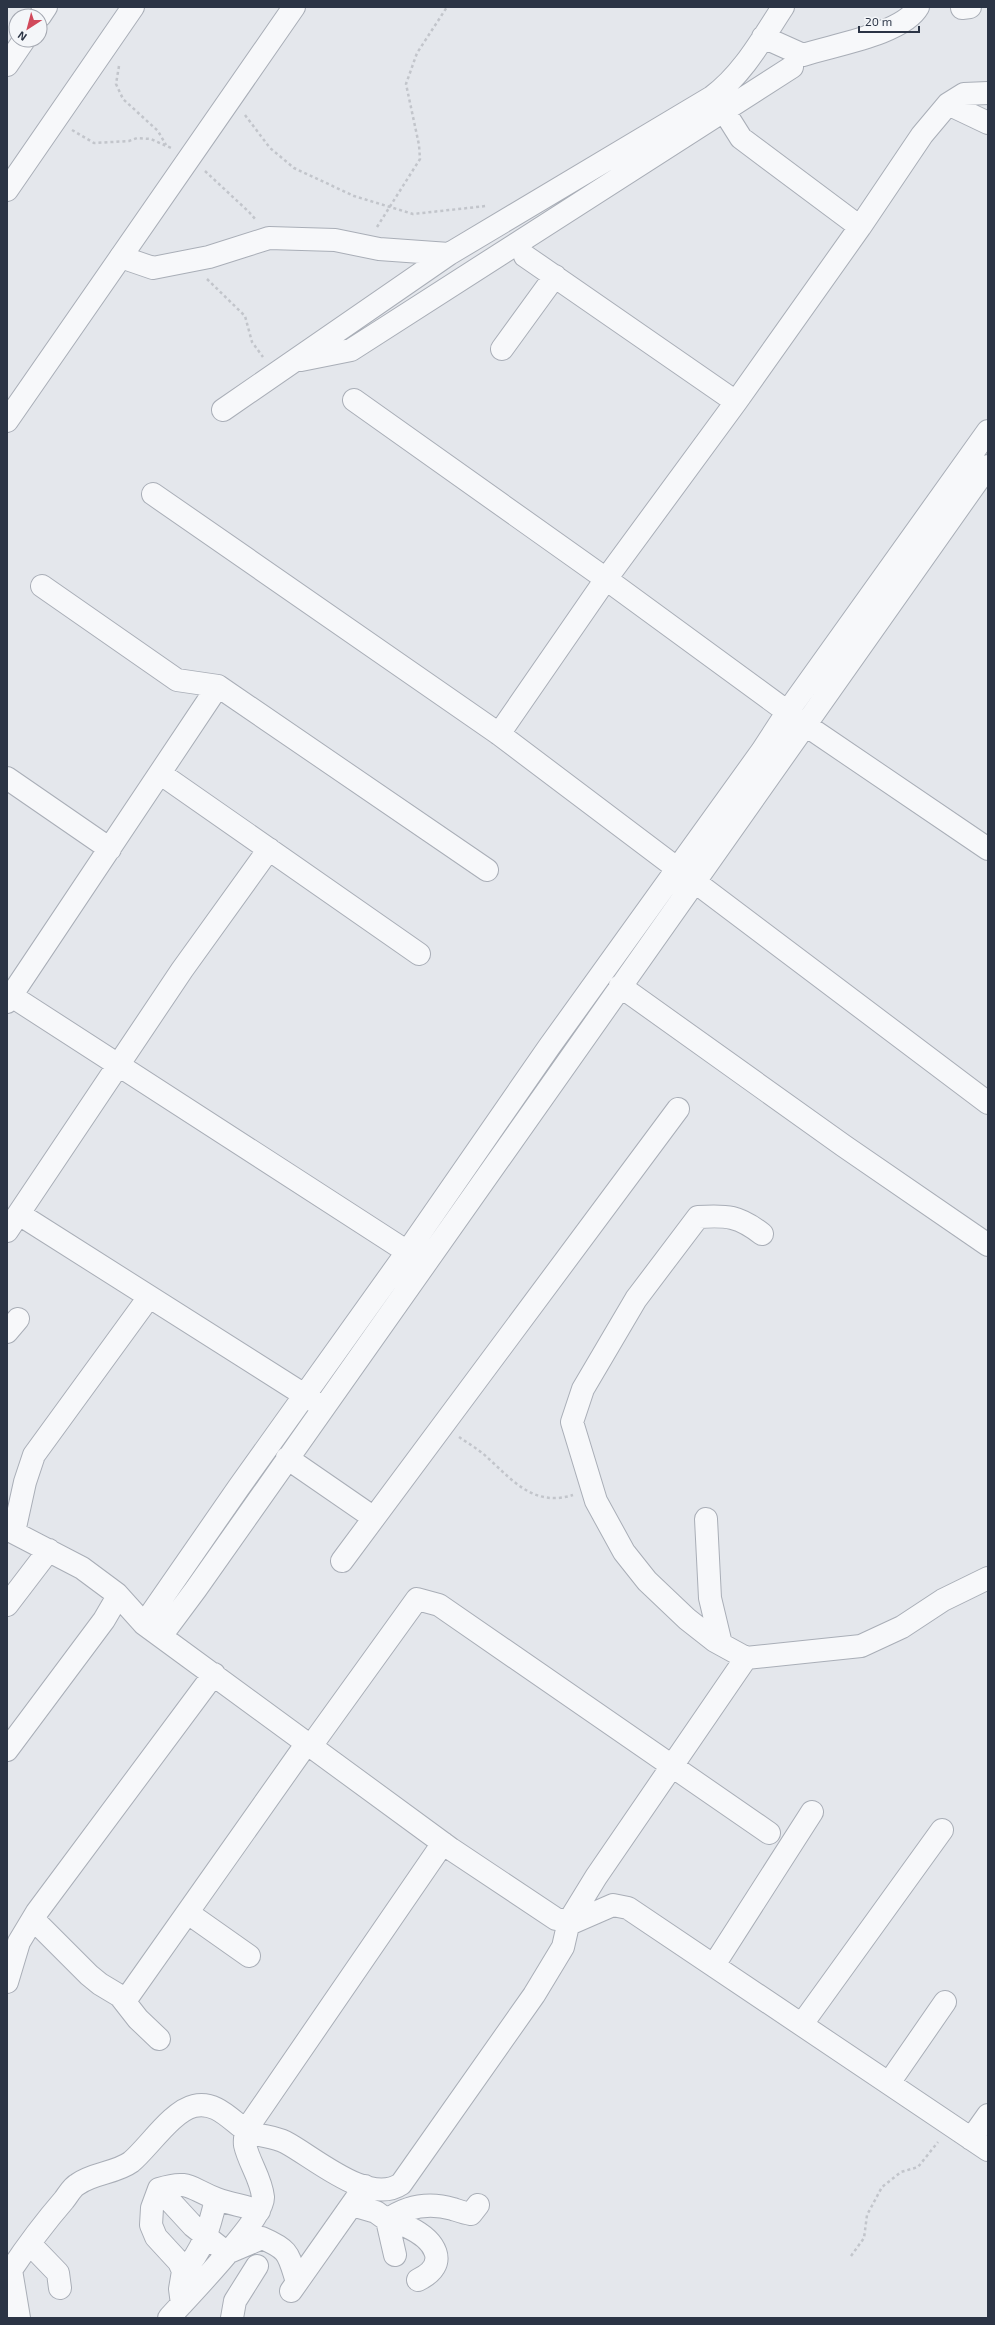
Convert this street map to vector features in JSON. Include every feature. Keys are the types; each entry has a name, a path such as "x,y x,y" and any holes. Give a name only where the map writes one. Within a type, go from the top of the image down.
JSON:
{"street":[{"path":"7,190 133,7"},
{"path":"7,421 294,7"},
{"path":"223,410 449,254 712,97 728,85 764,37 783,7"},
{"path":"764,37 803,54 888,30 913,16 918,7"},
{"path":"7,65 19,48"},
{"path":"294,361 351,350 792,66"},
{"path":"499,734 606,579 736,402 860,227 922,135 948,104 964,94 988,93"},
{"path":"948,104 988,123"},
{"path":"724,111 741,138 860,227"},
{"path":"120,257 154,268 209,257 269,238 335,240 365,246 449,254"},
{"path":"525,256 736,402"},
{"path":"502,349 555,276"},
{"path":"354,400 606,579 796,718 988,849"},
{"path":"796,718 988,431"},
{"path":"416,1257 548,1047 685,873 796,718 988,466"},
{"path":"153,494 499,734 988,1103"},
{"path":"42,586 176,680 218,686 487,870"},
{"path":"218,686 161,774 8,997 118,1064 416,1257"},
{"path":"161,774 419,954"},
{"path":"7,778 110,849"},
{"path":"269,849 118,1064 13,1222 149,1297 314,1402"},
{"path":"153,1630 238,1487 314,1402 416,1257 542,1092 620,986 685,873"},
{"path":"620,986 844,1146 988,1245"},
{"path":"342,1561 678,1109"},
{"path":"762,1234 745,1222 725,1215 698,1217 636,1299 583,1389 572,1422 596,1501 611,1532 624,1552 647,1581 687,1619 721,1644 746,1658 861,1646 902,1627 943,1600 988,1578"},
{"path":"149,1297 34,1455 24,1482 10,1531 82,1568 118,1596 153,1630 443,1843 556,1919 574,1922 613,1905 628,1908 980,2145 988,2115"},
{"path":"153,1630 287,1458 314,1402"},
{"path":"287,1458 374,1518"},
{"path":"706,1519 710,1598 721,1644"},
{"path":"7,1605 49,1550"},
{"path":"7,1750 104,1620 118,1596"},
{"path":"125,2001 309,1744 417,1599 439,1606 769,1833"},
{"path":"19,2318 11,2270 52,2214 77,2184 131,2162 174,2118 194,2106 207,2106 220,2110 246,2130 284,2142 344,2180 365,2186 394,2189 409,2176 534,1995 563,1947 569,1921 596,1877 746,1658"},
{"path":"7,1982 11,1955 33,1919 214,1674"},
{"path":"714,1965 812,1812"},
{"path":"802,2024 942,1830"},
{"path":"176,2311 227,2252 259,2210 263,2198 253,2162 245,2145 246,2130 443,1843"},
{"path":"188,1913 249,1956"},
{"path":"33,1919 88,1974 125,2001 138,2019 159,2039"},
{"path":"889,2083 945,2002"},
{"path":"158,2189 176,2183 192,2187 216,2199 259,2210"},
{"path":"227,2252 262,2238 286,2250 293,2287 365,2186"},
{"path":"158,2189 174,2207 206,2236 227,2252"},
{"path":"158,2189 152,2208 151,2225 156,2237 179,2262 183,2271 176,2311"},
{"path":"183,2271 194,2260 206,2236 216,2199"},
{"path":"352,2205 376,2212 387,2220 408,2227 431,2244 437,2253 436,2266 428,2275 418,2280"},
{"path":"387,2220 400,2211 416,2206 436,2206 471,2214 478,2205"},
{"path":"387,2220 395,2256"},
{"path":"31,2244 58,2273 60,2288"},
{"path":"232,2318 235,2301 257,2266"}],"path":[{"path":"365,246 420,159 419,145 406,84 417,52 447,7"},
{"path":"106,46 121,59 116,84 123,99 158,131 166,146"},
{"path":"232,96 270,148 294,168 354,196 389,208 413,214 489,205"},
{"path":"56,118 94,143 129,141 137,138 151,139 189,158 249,212 269,238"},
{"path":"189,261 245,316 252,342 274,374"},
{"path":"442,1426 488,1457 516,1484 527,1491 546,1498 568,1497 593,1489"},
{"path":"851,2256 864,2238 867,2215 882,2187 901,2172 918,2168 938,2142 944,2120"}]}
